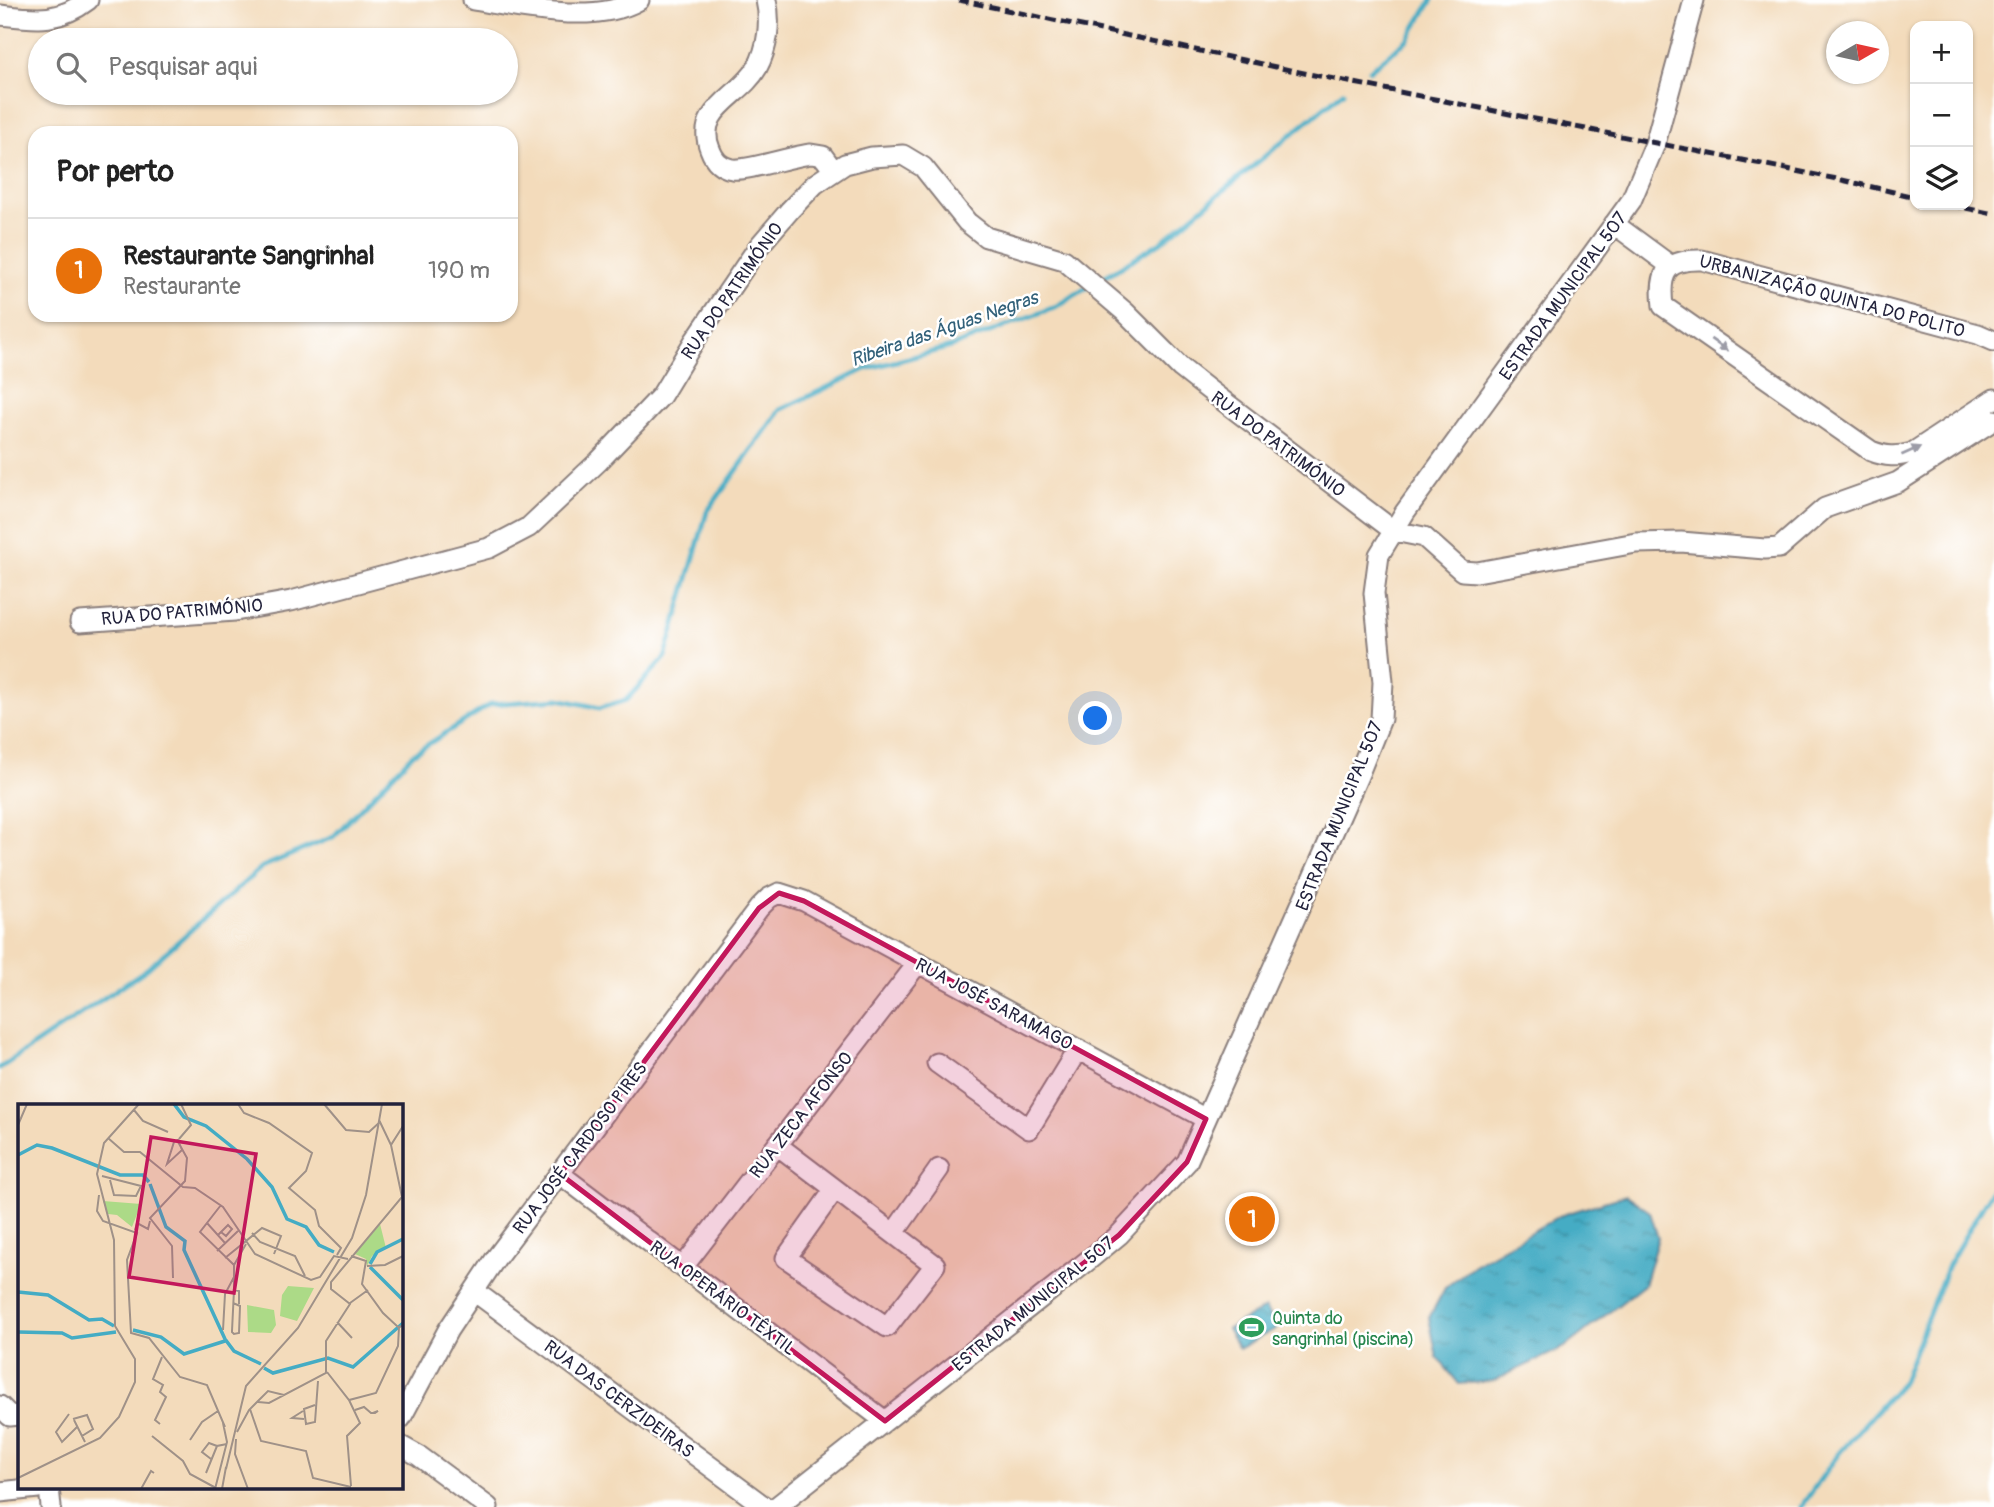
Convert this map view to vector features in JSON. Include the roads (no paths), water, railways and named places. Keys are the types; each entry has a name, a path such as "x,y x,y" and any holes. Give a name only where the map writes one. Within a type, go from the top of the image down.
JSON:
{"street":[{"path":"0,15 46,18 64,15 88,0"},
{"path":"473,0 547,13 598,12 627,7 639,0"},
{"path":"766,0 769,14 766,44 757,68 740,90 713,112 707,128 707,143 713,158 722,166 734,170 811,153 823,156 834,171"},
{"name":"ESTRADA MUNICIPAL 507","path":"776,1507 1119,1235 1187,1162 1308,892 1381,719 1383,682 1374,593 1379,555 1405,512 1631,201 1655,144 1694,0"},
{"name":"RUA DO PATRIMÓNIO","path":"80,622 235,611 291,601 489,548 529,527 599,461 661,396 695,340 759,246 815,184 845,164 872,157 903,155 923,167 967,222 986,237 1063,260 1125,312 1181,368 1394,531"},
{"path":"1614,224 1671,266 1663,278 1663,306 1871,451 1883,456 1898,457 1912,453 1994,399"},
{"name":"URBANIZAÇÃO QUINTA DO POLITO","path":"1671,266 1682,260 1702,260 1978,334 1994,341"},
{"path":"1394,531 1424,537 1462,571 1477,572 1636,543 1681,542 1779,548 1825,508 1898,482 1994,420"},
{"name":"RUA JOSÉ SARAMAGO","path":"779,893 804,901 1206,1119"},
{"name":"RUA JOSÉ CARDOSO PIRES","path":"402,1416 448,1329 474,1291 759,908 779,893"},
{"name":"RUA ZECA AFONSO","path":"683,1267 918,963"},
{"path":"937,1063 1029,1129 1078,1049"},
{"path":"777,1146 835,1189 894,1233 936,1265 887,1327 786,1258 835,1189"},
{"path":"894,1233 939,1169"},
{"name":"RUA OPERÁRIO TÊXTIL","path":"560,1174 885,1421"},
{"name":"RUA DAS CERZIDEIRAS","path":"474,1291 765,1507"},
{"path":"0,1406 10,1416 18,1415"},
{"path":"402,1447 488,1507"},
{"path":"0,1492 19,1490"}],"water":[{"path":"1626,1195 1650,1212 1658,1238 1644,1285 1565,1347 1493,1381 1459,1384 1437,1357 1429,1318 1445,1288 1474,1265 1559,1216"},
{"name":"Quinta do sangrinhal (piscina)","path":"1265,1308 1277,1328 1239,1349 1227,1329"}],"waterway":[{"name":"Ribeira das Águas Negras","path":"1370,70 1408,39 1432,0"},
{"name":"Ribeira das Águas Negras","path":"1096,282 1161,242 1343,92"},
{"name":"Ribeira das Águas Negras","path":"0,1068 147,969 262,867 333,837 413,754 491,704 559,699 600,708 626,700 665,658 707,512 780,410 866,369 951,347 1055,307 1088,287"},
{"path":"1801,1507 1839,1453 1903,1381 1948,1265 1994,1187"}],"railway":[{"path":"959,0 1910,196"},
{"path":"1973,210 1994,214"}],"place":[{"name":"Restaurante Sangrinhal","path":"1252,1219"},
{"name":"Quinta do sangrinhal (piscina)","path":"1252,1328"}]}
